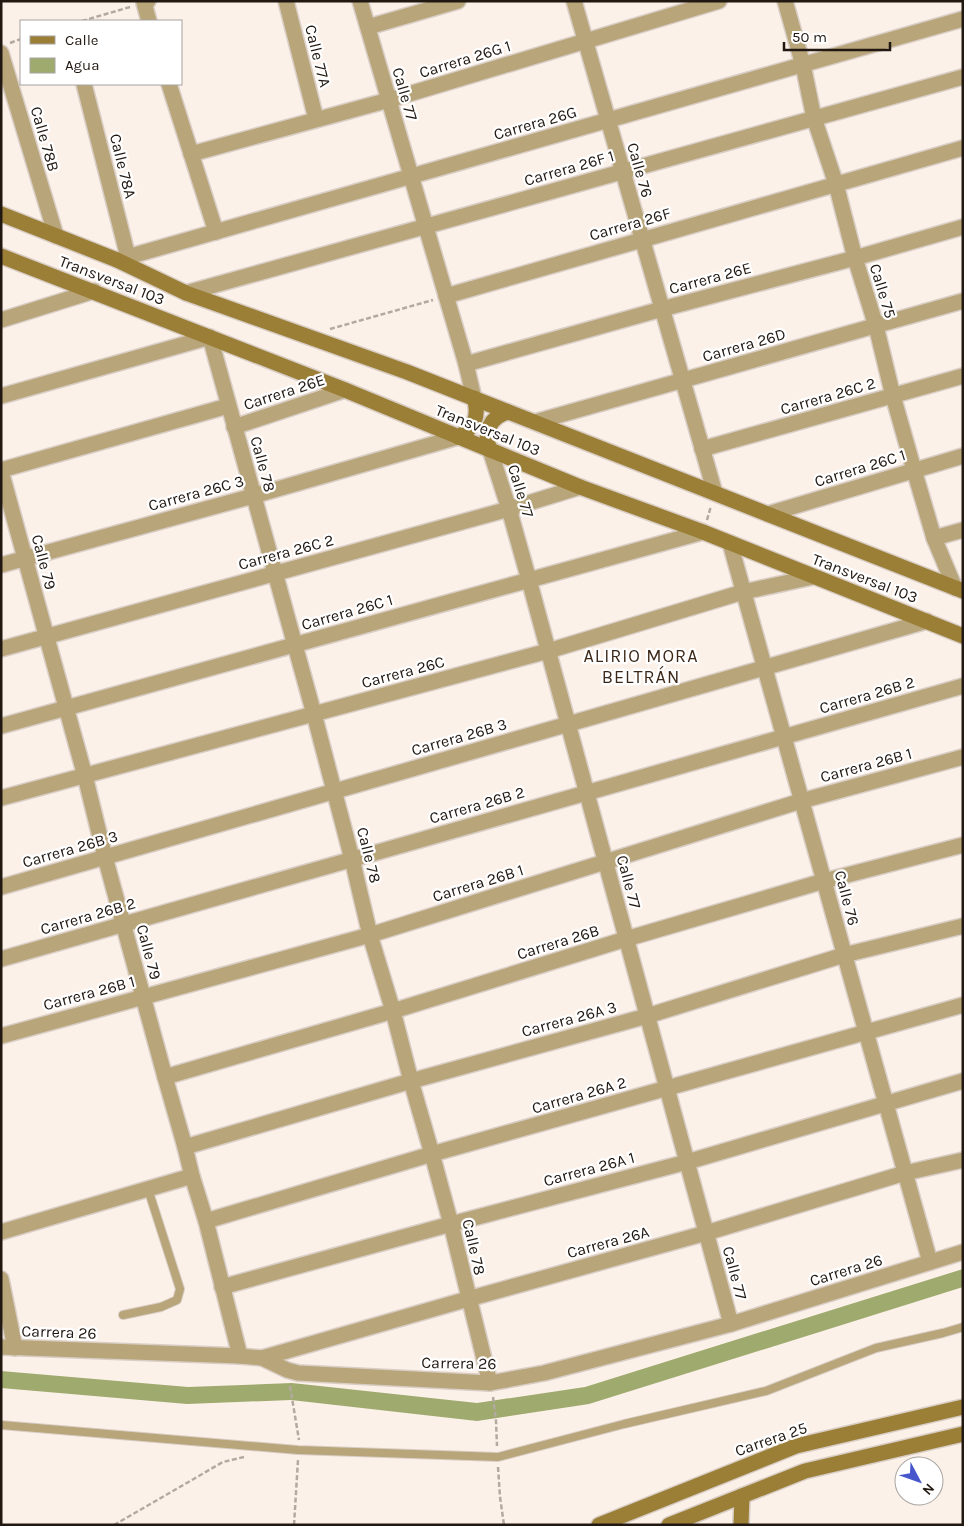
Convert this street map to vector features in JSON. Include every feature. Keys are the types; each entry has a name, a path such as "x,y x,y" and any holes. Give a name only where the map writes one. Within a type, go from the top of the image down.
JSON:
{"street":[{"name":"Calle 77A","path":"286,1 316,120"},
{"name":"Calle 77","path":"360,1 466,364 474,398"},
{"path":"368,27 458,1"},
{"name":"Calle 76","path":"574,1 682,381 716,493"},
{"name":"Carrera 26G 1","path":"191,154 389,100 719,1"},
{"name":"Calle 75","path":"786,1 803,65 814,118 836,184 914,470 934,538 959,590"},
{"path":"146,2 150,20"},
{"name":"Carrera 26G","path":"122,259 963,19"},
{"name":"Calle 78B","path":"1,53 56,236"},
{"name":"Carrera 26F 1","path":"186,293 963,77"},
{"name":"Calle 78A","path":"84,85 122,259"},
{"path":"169,85 216,232"},
{"name":"Carrera 26F","path":"446,296 963,148"},
{"name":"Transversal 103","path":"1,214 122,259 186,293 307,335 474,398 959,590"},
{"name":"Carrera 26E","path":"466,364 963,227"},
{"name":"Transversal 103","path":"1,256 345,390 580,487 703,532 963,636"},
{"path":"1,320 94,291"},
{"name":"Carrera 26D","path":"535,422 963,301"},
{"path":"1,396 210,337"},
{"name":"Calle 78","path":"210,337 314,714 370,934 451,1224 491,1391"},
{"name":"Carrera 26C 2","path":"702,449 963,376"},
{"name":"Carrera 26E","path":"234,427 345,390"},
{"path":"458,437 466,432 476,417 477,407 474,398"},
{"path":"1,470 228,406"},
{"path":"490,450 486,436 491,423 508,412"},
{"name":"Carrera 26C 3","path":"1,565 253,496 458,437"},
{"name":"Calle 77","path":"490,450 529,580 731,1324"},
{"name":"Carrera 26C 1","path":"768,514 963,456"},
{"name":"Calle 79","path":"1,470 143,997 206,1221 240,1356"},
{"name":"Carrera 26C 2","path":"1,649 509,509 580,487"},
{"path":"934,538 963,530"},
{"name":"Carrera 26C 1","path":"1,726 703,532"},
{"name":"Calle 76","path":"730,543 930,1262"},
{"name":"Carrera 26C","path":"1,798 548,651 743,592 813,577"},
{"name":"Carrera 26B 3","path":"1,887 927,621"},
{"name":"Carrera 26B 2","path":"1,958 963,686"},
{"name":"Carrera 26B 1","path":"1,1036 370,934 801,801 963,756"},
{"name":"Carrera 26B","path":"165,1077 393,1011 626,939 824,881 963,845"},
{"name":"Carrera 26A 3","path":"185,1147 411,1081 647,1016 844,955 963,926"},
{"name":"Carrera 26A 2","path":"206,1221 432,1154 963,1005"},
{"name":"Carrera 26A 1","path":"222,1287 687,1162 963,1081"},
{"name":"Carrera 26A","path":"262,1358 706,1233 905,1174 963,1160"},
{"path":"1,1232 192,1176"},
{"name":"Carrera 26","path":"8,1347 262,1358 298,1373 491,1391 544,1373 731,1324 963,1252"},
{"path":"1,1279 8,1347"},
{"name":"Carrera 25","path":"599,1525 796,1446 963,1407"},
{"path":"669,1525 804,1471 963,1434"},
{"path":"741,1525 742,1496"}],"lane":[{"path":"123,1315 161,1307 177,1300 180,1289 148,1189"},
{"path":"1,1425 298,1450 498,1457 624,1424 766,1391 876,1348 963,1327"}],"path":[{"path":"85,20 146,2"},
{"path":"307,335 446,296"},
{"path":"703,532 716,493"},
{"path":"289,1381 299,1437 294,1525"},
{"path":"491,1391 496,1421 500,1497 504,1525"},
{"path":"114,1525 223,1462 246,1457"}],"water":[{"path":"963,1269 963,1287 589,1404 477,1421 291,1400 187,1404 1,1388 1,1371 188,1387 292,1383 477,1403 585,1387"}],"district":[{"name":"ALIRIO MORA BELTRÁN","path":"641,666"}]}
